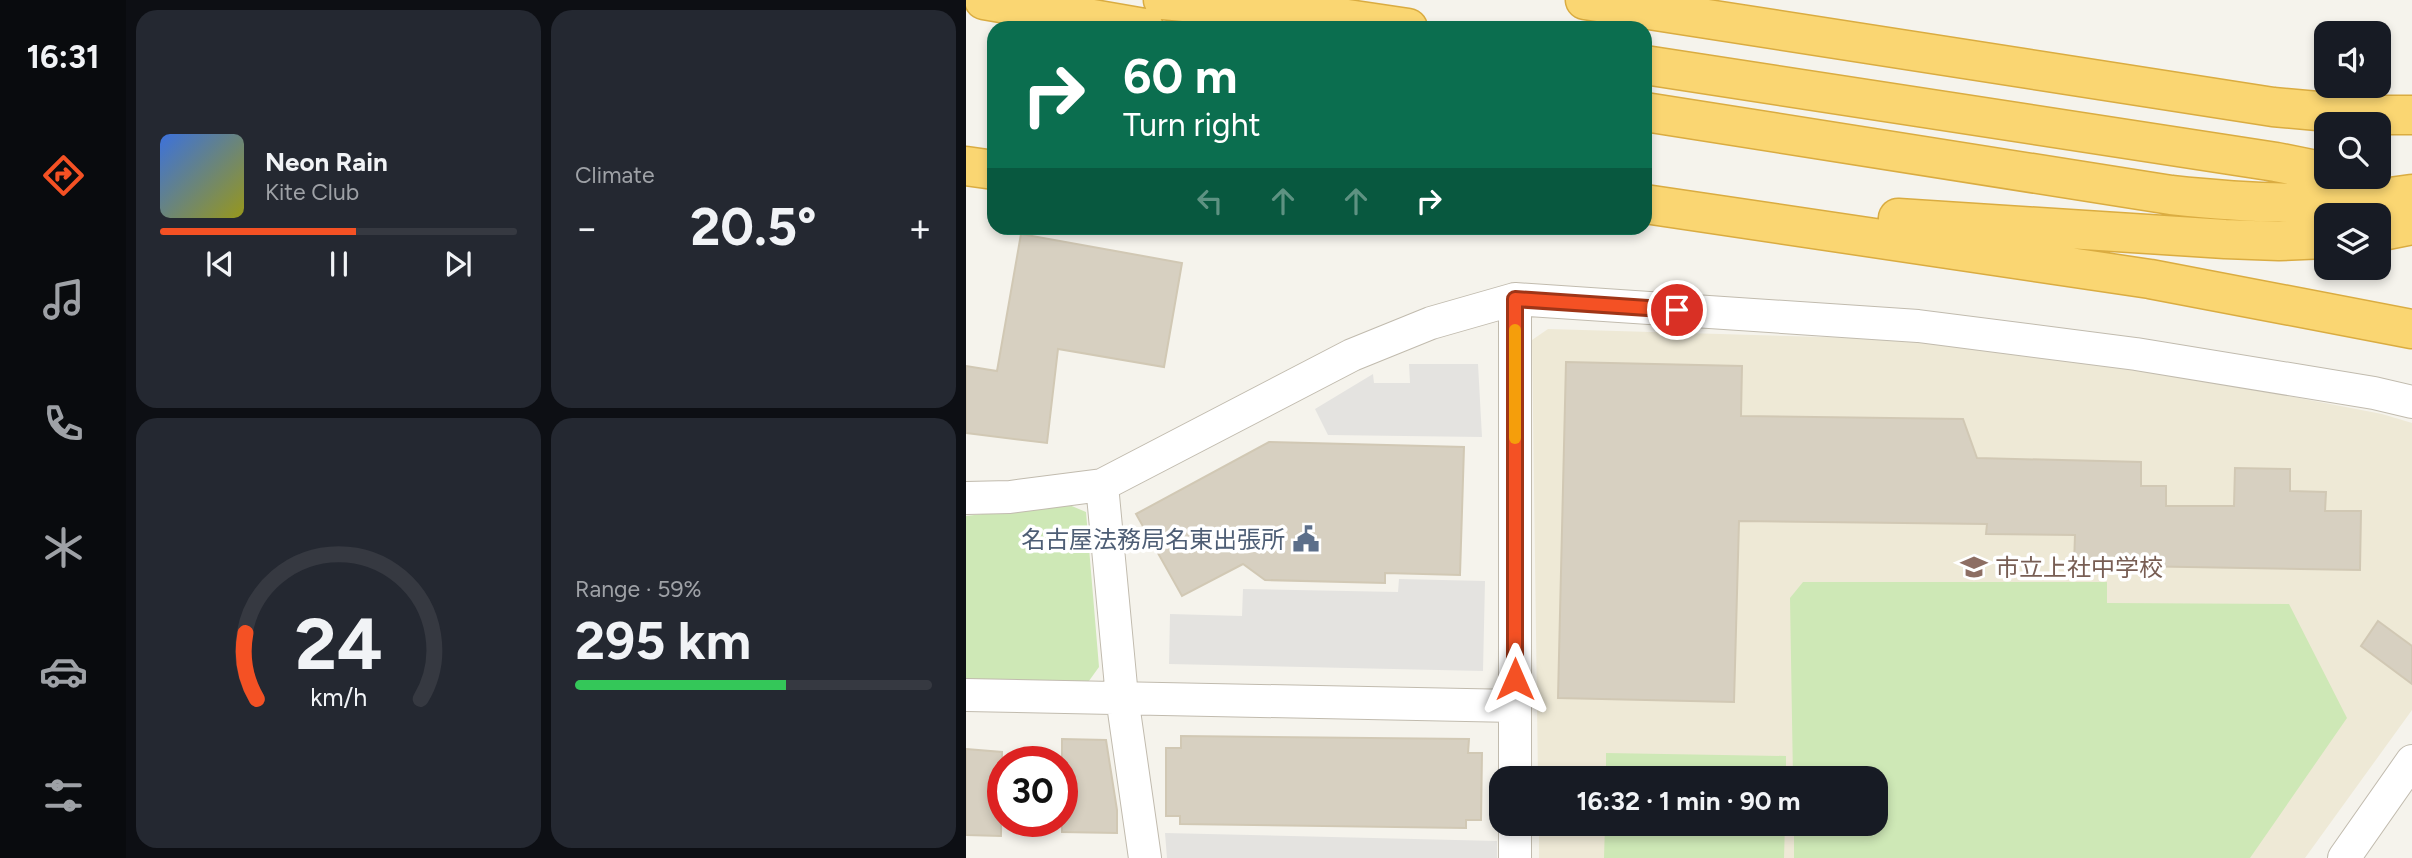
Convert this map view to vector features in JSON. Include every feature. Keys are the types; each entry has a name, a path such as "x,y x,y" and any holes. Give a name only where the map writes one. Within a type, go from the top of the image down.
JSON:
{"highway":[{"path":"984,0 1104,21"},
{"path":"1163,0 1361,21"},
{"path":"1585,0 2273,107 2362,115 2412,115"},
{"path":"1652,66 2314,170"},
{"path":"1652,113 2172,195 2239,203 2312,204 2381,199 2412,192"},
{"path":"966,166 987,169"},
{"path":"2391,187 2412,192"},
{"path":"1652,204 2238,239 2314,240"},
{"path":"1652,204 2150,279 2412,329"},
{"path":"2391,229 2412,225"}],"street":[{"path":"1515,299 1515,766"},
{"path":"966,498 1010,497 1102,485 1352,355 1431,323 1515,299 1919,326 2136,354 2374,393 2412,402"},
{"path":"1102,485 1122,697 1145,858"},
{"path":"966,695 1514,706"},
{"path":"2344,858 2412,761"},
{"path":"1515,836 1515,858"}],"shaded area":[{"name":"市立上社中学校","path":"1548,329 1928,340 2139,367 2382,414 2412,423 2412,710 2305,858 1539,858 1539,836 1888,836 1888,766 1538,766 1532,340"},
{"path":"1409,364 1478,364 1482,437 1328,435 1315,409 1373,374 1374,383 1410,383"},
{"path":"1399,579 1485,581 1483,671 1169,664 1170,614 1242,616 1243,589 1398,592"},
{"path":"1165,833 1497,841 1497,858 1167,858"}],"green space":[{"path":"1067,504 1086,512 1099,667 1086,685 966,684 966,516"},
{"path":"1803,582 2107,582 2107,603 2289,604 2347,718 2250,858 1794,858 1794,836 1888,836 1888,766 1793,766 1790,598"},
{"path":"1606,753 1786,756 1786,766 1606,766"},
{"path":"1605,836 1785,836 1784,858 1604,858"}],"building":[{"path":"1021,235 1182,263 1164,367 1058,349 1047,443 966,433 966,366 997,371"},
{"path":"1566,362 1742,366 1741,416 1963,419 1977,458 2141,462 2141,486 2166,486 2166,506 2234,506 2235,468 2290,469 2290,491 2326,492 2325,511 2361,511 2360,570 2074,565 2075,535 1986,534 1987,524 1739,521 1734,702 1558,698"},
{"name":"名古屋法務局名東出張所","path":"1269,442 1464,447 1460,575 1385,573 1385,583 1265,580 1243,564 1182,596 1136,514"},
{"path":"2378,621 2412,646 2412,684 2361,646"},
{"path":"1181,736 1469,739 1468,753 1482,753 1481,820 1466,820 1466,828 1180,824 1180,816 1166,816 1166,748 1181,748"},
{"path":"1062,739 1106,740 1117,810 1117,833 1078,832 1078,746 1062,746"},
{"path":"966,749 987,751 987,836 966,835"}],"slow traffic":[{"path":"1515,330 1515,438"}],"place":[{"name":"名古屋法務局名東出張所","path":"1306,539"},
{"name":"市立上社中学校","path":"1974,567"}],"route":[{"path":"1515,679 1515,299 1677,310"}]}
